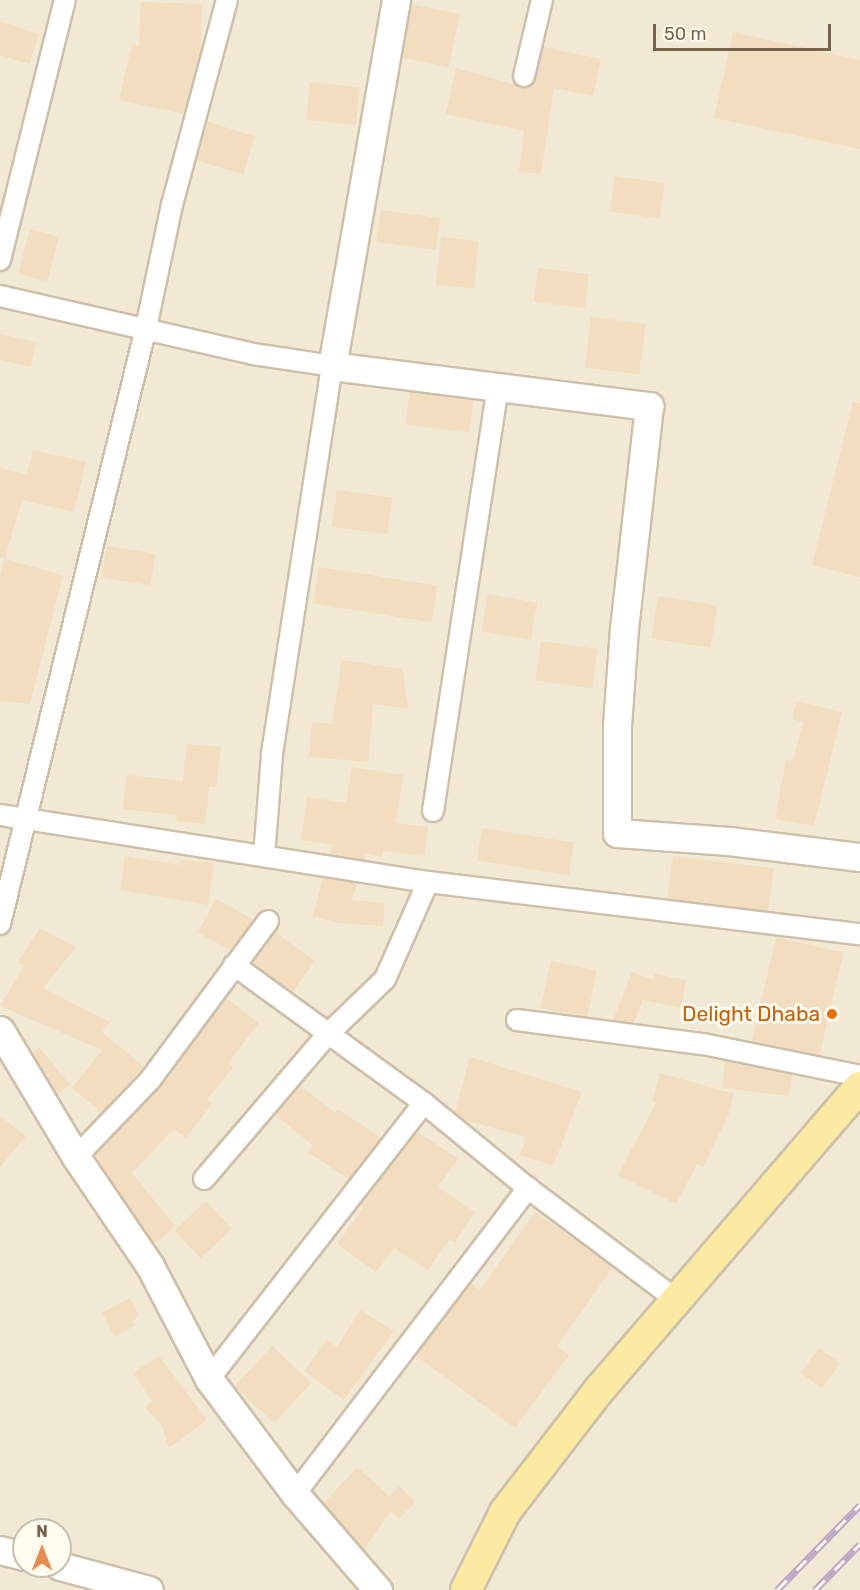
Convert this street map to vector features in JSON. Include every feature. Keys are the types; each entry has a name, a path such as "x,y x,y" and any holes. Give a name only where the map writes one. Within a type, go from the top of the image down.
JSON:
{"main road":[{"path":"466,1590 505,1512 599,1390 860,1087"}],"street":[{"path":"0,260 65,0"},
{"path":"0,924 146,328 172,205 227,0"},
{"path":"264,856 273,755 332,366 396,0"},
{"path":"524,76 542,0"},
{"path":"0,296 253,354 649,406 624,628 617,726 617,833 729,840 860,857"},
{"path":"433,811 498,385"},
{"path":"0,815 428,882 860,934"},
{"path":"204,1179 327,1035 385,980 428,882"},
{"path":"76,1157 150,1080 268,921"},
{"path":"234,965 327,1035 424,1103 528,1188 678,1301"},
{"path":"517,1020 704,1044 860,1076"},
{"path":"0,1030 76,1157 150,1266 209,1379 295,1494 378,1590"},
{"path":"209,1379 424,1103"},
{"path":"295,1494 528,1188"},
{"path":"72,1569 149,1590"}],"shaded area":[{"path":"0,0 860,0 860,1590 0,1590"}],"building":[{"path":"141,2 202,4 201,51 184,114 119,100 132,44 139,46"},
{"path":"411,4 460,14 449,67 400,57"},
{"path":"0,21 39,34 29,64 0,55"},
{"path":"733,32 860,60 860,149 714,118"},
{"path":"543,47 601,59 593,96 554,88 541,174 519,172 524,131 446,114 456,68 527,88 533,86"},
{"path":"310,82 360,87 356,125 306,120"},
{"path":"208,122 255,136 243,175 196,160"},
{"path":"615,176 665,183 660,219 610,212"},
{"path":"381,210 440,218 436,250 377,242"},
{"path":"30,229 59,237 47,281 18,273"},
{"path":"441,237 479,241 474,289 436,285"},
{"path":"538,268 589,274 584,308 534,302"},
{"path":"591,317 646,324 639,374 585,368"},
{"path":"0,334 36,342 31,367 0,360"},
{"path":"410,392 474,400 470,433 406,425"},
{"path":"853,402 860,403 860,577 812,565"},
{"path":"33,450 86,462 74,512 22,500 5,558 0,557 0,468 27,474"},
{"path":"337,490 392,498 387,534 332,527"},
{"path":"107,546 155,554 150,585 102,578"},
{"path":"4,559 63,575 30,704 0,701 0,577"},
{"path":"319,567 438,586 432,622 313,604"},
{"path":"488,594 537,603 531,640 481,631"},
{"path":"658,596 717,605 711,648 651,638"},
{"path":"541,641 597,649 592,689 535,681"},
{"path":"342,660 402,669 409,709 373,704 368,762 309,757 312,722 332,724"},
{"path":"797,701 842,712 814,826 775,819 786,760 793,761 803,722 792,719"},
{"path":"187,744 221,747 216,787 209,787 205,824 176,821 177,815 123,809 127,775 183,781"},
{"path":"352,767 403,775 396,823 428,827 424,856 383,851 382,857 366,854 364,860 330,855 333,845 301,840 307,797 346,803"},
{"path":"482,828 574,843 569,875 477,861"},
{"path":"125,856 180,865 181,860 214,863 208,905 120,890"},
{"path":"673,856 773,868 768,911 668,899"},
{"path":"323,878 357,883 352,900 384,903 383,926 339,923 313,916"},
{"path":"216,899 254,920 235,953 198,932"},
{"path":"40,928 76,947 43,988 110,1022 102,1032 144,1067 102,1113 72,1088 102,1050 0,1006 24,966 18,962"},
{"path":"274,932 315,961 293,992 252,963"},
{"path":"776,937 843,953 819,1058 752,1042"},
{"path":"551,961 597,971 587,1018 541,1008"},
{"path":"632,972 653,980 654,974 686,980 681,1008 643,1000 634,1023 613,1020"},
{"path":"226,998 259,1023 228,1063 233,1067 207,1100 212,1104 186,1138 174,1129 132,1173 175,1226 154,1245 94,1156 160,1087"},
{"path":"39,1047 70,1085 57,1095 32,1053"},
{"path":"470,1057 582,1092 553,1166 520,1155 526,1137 464,1120 455,1112"},
{"path":"725,1061 792,1074 789,1096 722,1088"},
{"path":"660,1073 734,1094 728,1116 703,1167 697,1164 676,1204 618,1175 656,1103 652,1101"},
{"path":"300,1085 335,1113 338,1109 381,1138 349,1179 308,1152 313,1145 275,1115"},
{"path":"0,1116 26,1136 0,1167"},
{"path":"417,1131 458,1159 438,1187 475,1212 455,1242 450,1239 428,1270 394,1248 376,1272 337,1244 363,1208 360,1205"},
{"path":"206,1201 232,1229 200,1258 175,1230"},
{"path":"535,1212 613,1267 557,1346 569,1355 515,1428 416,1356 471,1283 480,1290"},
{"path":"130,1298 139,1315 133,1321 136,1325 115,1337 102,1313"},
{"path":"360,1310 394,1331 344,1400 304,1371 327,1340 337,1347"},
{"path":"272,1346 311,1383 274,1423 234,1386"},
{"path":"819,1348 840,1363 822,1388 801,1373"},
{"path":"159,1356 207,1420 169,1448 162,1426 145,1407 152,1401 133,1373"},
{"path":"357,1467 389,1496 399,1486 415,1502 399,1519 391,1511 364,1549 324,1503"}],"railway":[{"path":"777,1590 860,1505"},
{"path":"815,1590 860,1544"}],"place":[{"name":"Delight Dhaba","path":"832,1014"}]}
